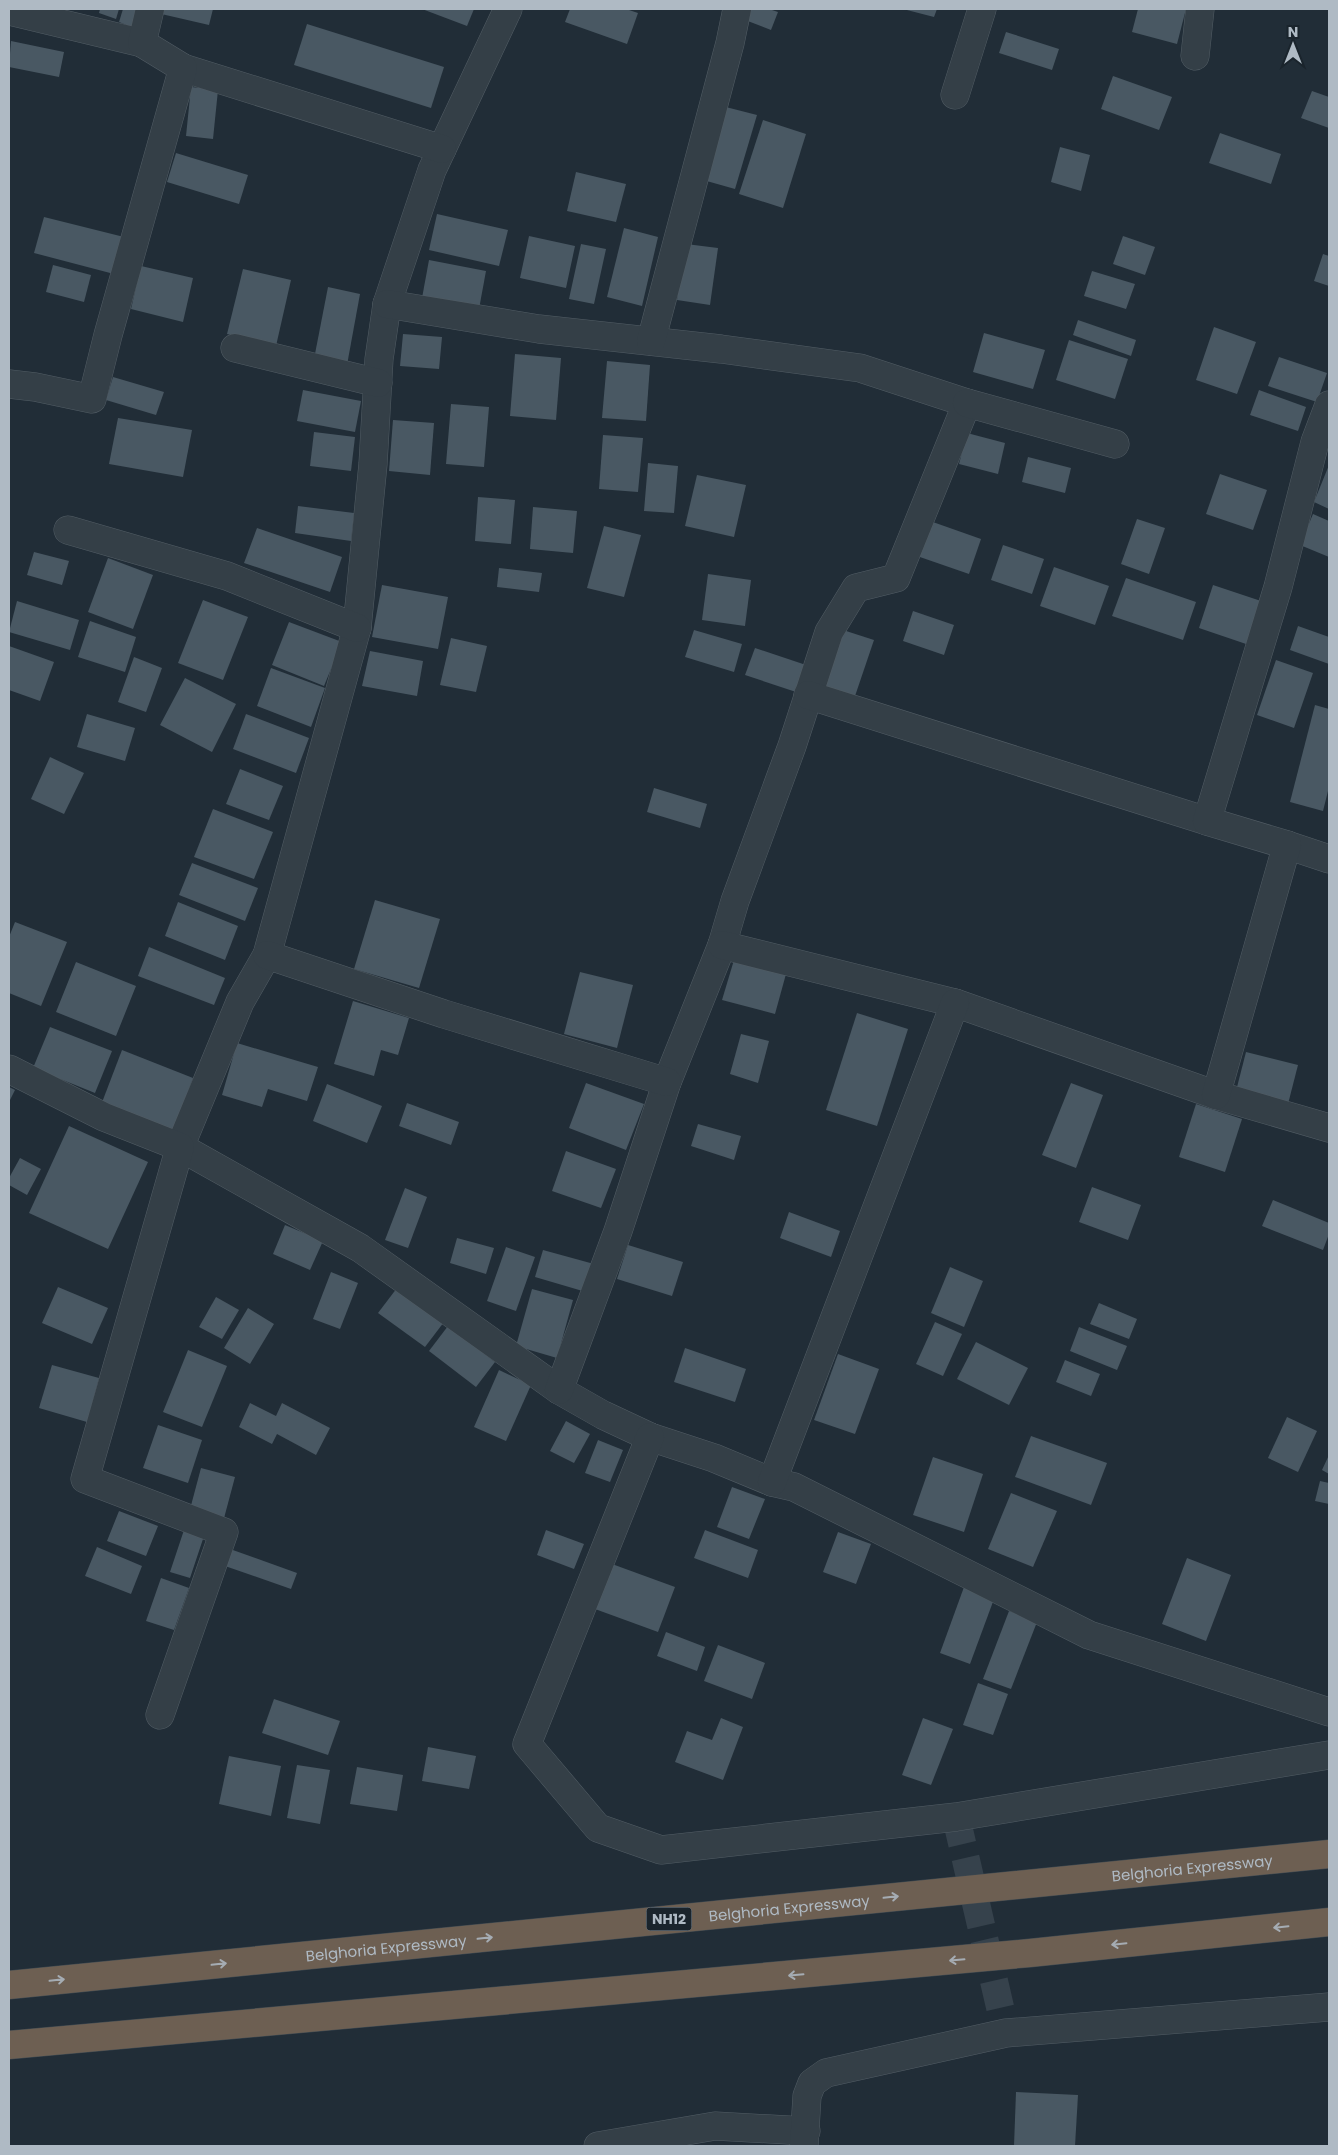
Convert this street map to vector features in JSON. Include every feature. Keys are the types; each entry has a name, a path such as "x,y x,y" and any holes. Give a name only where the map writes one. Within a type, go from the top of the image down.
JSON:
{"highway":[{"name":"Belghoria Expressway","path":"9,1985 1329,1854"},
{"path":"9,2045 1020,1954 1329,1922"}],"street":[{"path":"142,42 150,9"},
{"path":"160,1714 224,1532 85,1479 180,1147 240,1002 267,955 357,628 373,464 379,360 387,304 432,170 508,9"},
{"path":"651,341 738,9"},
{"path":"955,95 982,9"},
{"path":"1195,56 1200,9"},
{"path":"9,11 142,42 183,68 442,150"},
{"path":"9,384 35,387 92,399 108,335 183,68"},
{"path":"387,304 539,329 651,341 860,368 967,403 1115,444"},
{"path":"235,348 378,383"},
{"path":"559,1390 618,1231 667,1082 722,945 829,632 856,588 896,578 967,403"},
{"path":"1207,821 1278,587 1315,442 1329,405"},
{"path":"68,530 227,576 357,628"},
{"path":"808,695 1329,859"},
{"path":"1216,1095 1287,845"},
{"path":"722,945 955,1003 1216,1095 1329,1128"},
{"path":"267,955 444,1014 667,1082"},
{"path":"772,1482 955,1003"},
{"path":"9,1069 104,1117 180,1147 360,1248 559,1390 603,1415 650,1437 714,1458 772,1482 794,1487 1089,1636 1329,1712"},
{"path":"650,1437 528,1744 598,1828 661,1850 956,1817 1329,1755"},
{"path":"598,2146 715,2126 805,2139 807,2096 812,2083 826,2073 1006,2033 1329,2007"}],"building":[{"path":"100,9 119,9 116,19 99,13"},
{"path":"123,9 144,9 137,29 119,22"},
{"path":"158,9 213,9 209,25 157,13"},
{"path":"422,9 474,9 467,26"},
{"path":"570,9 626,9 638,13 627,44 565,22"},
{"path":"744,9 769,9 778,12 771,30 740,18"},
{"path":"903,9 937,9 934,17"},
{"path":"1138,9 1186,9 1177,44 1132,32"},
{"path":"307,24 444,67 431,108 294,65"},
{"path":"1006,32 1059,49 1052,70 999,53"},
{"path":"11,41 64,52 59,77 9,67"},
{"path":"1113,76 1172,97 1159,130 1101,109"},
{"path":"191,87 218,90 213,139 186,136"},
{"path":"1312,91 1329,97 1329,128 1301,118"},
{"path":"718,105 757,115 735,189 696,178"},
{"path":"763,120 806,134 783,208 739,194"},
{"path":"1220,133 1281,154 1271,184 1209,163"},
{"path":"1060,147 1090,155 1081,191 1051,182"},
{"path":"176,153 248,175 239,204 167,182"},
{"path":"576,172 626,184 616,222 567,211"},
{"path":"437,214 508,230 499,266 429,250"},
{"path":"44,217 124,237 114,274 34,253"},
{"path":"624,228 658,237 642,306 607,297"},
{"path":"529,236 575,246 566,288 520,278"},
{"path":"1123,236 1155,247 1145,275 1113,264"},
{"path":"581,244 606,249 594,304 569,299"},
{"path":"686,244 718,248 710,305 677,300"},
{"path":"1323,254 1329,256 1329,286 1314,281"},
{"path":"429,260 486,271 479,309 422,298"},
{"path":"53,265 91,275 84,302 46,292"},
{"path":"141,266 193,278 183,322 131,309"},
{"path":"243,269 291,280 276,346 227,334"},
{"path":"1092,271 1135,284 1126,309 1084,296"},
{"path":"328,287 360,294 347,365 314,359"},
{"path":"1078,320 1136,340 1131,356 1073,335"},
{"path":"1214,327 1256,342 1237,394 1196,380"},
{"path":"984,333 1045,350 1033,389 973,372"},
{"path":"403,334 442,337 439,369 400,366"},
{"path":"1069,340 1128,359 1115,399 1056,380"},
{"path":"515,354 561,358 556,420 510,416"},
{"path":"1279,357 1327,373 1317,402 1268,386"},
{"path":"607,361 650,365 646,421 602,418"},
{"path":"113,377 164,392 156,415 106,400"},
{"path":"303,390 361,401 355,432 297,421"},
{"path":"1259,390 1306,407 1298,431 1250,415"},
{"path":"451,404 489,407 484,467 446,464"},
{"path":"118,418 192,430 183,477 109,464"},
{"path":"393,420 434,423 430,475 389,471"},
{"path":"314,432 355,437 351,471 310,466"},
{"path":"967,433 1005,443 998,474 959,464"},
{"path":"603,435 643,438 638,492 599,489"},
{"path":"1028,457 1071,468 1065,493 1022,482"},
{"path":"648,463 678,466 674,513 644,511"},
{"path":"1329,465 1329,509 1314,502"},
{"path":"1220,474 1267,490 1253,530 1206,514"},
{"path":"697,475 746,485 734,537 685,526"},
{"path":"478,497 515,500 511,544 475,541"},
{"path":"298,506 354,513 351,541 295,533"},
{"path":"533,507 577,511 573,553 530,549"},
{"path":"1313,514 1329,521 1329,557 1300,545"},
{"path":"1137,519 1165,528 1149,574 1121,564"},
{"path":"930,521 981,539 969,574 917,556"},
{"path":"604,526 641,535 624,597 587,588"},
{"path":"257,528 342,557 330,592 244,563"},
{"path":"1003,545 1044,559 1032,594 991,580"},
{"path":"34,552 69,561 62,585 27,575"},
{"path":"108,558 153,575 133,629 88,612"},
{"path":"1054,567 1109,586 1095,625 1040,606"},
{"path":"499,568 542,573 539,592 497,587"},
{"path":"708,574 751,580 745,626 702,620"},
{"path":"1126,578 1196,602 1183,640 1112,616"},
{"path":"382,585 448,597 438,649 372,637"},
{"path":"1213,585 1264,602 1249,645 1199,628"},
{"path":"203,600 248,617 223,680 178,663"},
{"path":"17,601 79,620 70,650 9,632"},
{"path":"913,611 954,625 944,655 903,641"},
{"path":"90,621 136,637 125,672 78,657"},
{"path":"289,622 342,642 324,686 272,665"},
{"path":"1298,626 1329,637 1329,664 1290,650"},
{"path":"694,630 742,644 734,672 685,657"},
{"path":"843,630 874,640 853,702 822,692"},
{"path":"451,638 487,646 476,692 440,685"},
{"path":"9,646 54,662 40,701 9,690"},
{"path":"755,648 806,665 796,692 745,675"},
{"path":"370,651 423,661 417,696 362,686"},
{"path":"134,657 162,668 146,712 118,702"},
{"path":"1276,660 1313,673 1294,728 1257,715"},
{"path":"271,668 325,688 311,727 257,706"},
{"path":"185,678 236,704 212,752 160,725"},
{"path":"1315,705 1329,709 1329,787 1323,811 1290,802"},
{"path":"87,714 135,728 125,761 77,747"},
{"path":"246,714 309,738 296,773 233,749"},
{"path":"50,757 84,773 64,814 31,799"},
{"path":"240,769 283,786 269,820 226,804"},
{"path":"654,788 707,804 700,828 647,812"},
{"path":"213,809 273,832 254,879 194,857"},
{"path":"192,863 258,888 245,921 179,895"},
{"path":"375,900 440,919 419,988 354,969"},
{"path":"178,902 238,926 225,960 165,936"},
{"path":"15,922 67,942 41,1006 9,993 9,937"},
{"path":"149,947 225,978 214,1005 138,976"},
{"path":"734,960 786,974 775,1014 722,1000"},
{"path":"76,962 136,986 116,1036 56,1012"},
{"path":"580,972 633,985 617,1048 564,1034"},
{"path":"353,1001 409,1018 398,1055 381,1050 374,1076 334,1064"},
{"path":"857,1013 908,1029 877,1126 826,1110"},
{"path":"50,1027 112,1051 95,1093 33,1068"},
{"path":"741,1034 769,1041 758,1083 730,1074"},
{"path":"237,1043 318,1067 307,1101 268,1089 262,1107 222,1095"},
{"path":"122,1050 193,1078 172,1133 101,1105"},
{"path":"1246,1052 1298,1065 1288,1104 1236,1091"},
{"path":"586,1083 644,1104 626,1150 569,1128"},
{"path":"1071,1083 1103,1095 1076,1168 1042,1155"},
{"path":"327,1084 382,1106 367,1143 313,1121"},
{"path":"9,1087 15,1090 9,1102"},
{"path":"407,1103 459,1122 451,1145 399,1126"},
{"path":"1196,1104 1242,1119 1225,1172 1179,1157"},
{"path":"698,1124 741,1136 734,1160 691,1146"},
{"path":"69,1126 148,1162 108,1249 29,1213"},
{"path":"566,1151 616,1169 601,1208 552,1191"},
{"path":"20,1158 41,1169 27,1195 9,1185 9,1178"},
{"path":"1092,1187 1141,1205 1128,1240 1079,1222"},
{"path":"405,1188 427,1197 408,1248 385,1240"},
{"path":"1273,1200 1329,1223 1329,1234 1323,1250 1262,1226"},
{"path":"789,1212 840,1231 831,1257 780,1238"},
{"path":"285,1225 323,1241 310,1270 273,1254"},
{"path":"457,1238 494,1248 486,1274 450,1263"},
{"path":"628,1245 683,1262 672,1296 617,1279"},
{"path":"506,1247 535,1257 516,1311 487,1301"},
{"path":"543,1250 594,1264 586,1292 535,1277"},
{"path":"950,1267 983,1281 964,1327 931,1313"},
{"path":"331,1272 358,1283 340,1329 313,1319"},
{"path":"58,1287 108,1308 92,1344 42,1323"},
{"path":"397,1288 444,1322 425,1347 378,1313"},
{"path":"532,1289 573,1300 557,1358 516,1346"},
{"path":"216,1297 239,1310 222,1339 199,1327"},
{"path":"1099,1303 1137,1319 1129,1339 1090,1324"},
{"path":"248,1308 274,1324 250,1364 224,1348"},
{"path":"935,1322 962,1334 943,1376 916,1364"},
{"path":"448,1326 495,1362 476,1387 429,1351"},
{"path":"1079,1327 1127,1346 1117,1370 1070,1351"},
{"path":"976,1342 1028,1368 1009,1405 957,1379"},
{"path":"685,1348 746,1369 735,1402 674,1382"},
{"path":"188,1350 227,1366 202,1427 163,1412"},
{"path":"838,1354 879,1369 855,1434 814,1420"},
{"path":"1065,1360 1100,1374 1091,1396 1056,1382"},
{"path":"52,1365 99,1378 87,1422 39,1408"},
{"path":"499,1370 531,1385 506,1441 474,1427"},
{"path":"250,1403 276,1416 282,1403 330,1428 316,1455 277,1434 272,1444 239,1427"},
{"path":"1287,1417 1317,1431 1298,1472 1268,1458"},
{"path":"566,1421 590,1434 574,1463 550,1451"},
{"path":"158,1425 202,1440 188,1483 143,1468"},
{"path":"1031,1436 1107,1463 1091,1505 1015,1477"},
{"path":"598,1440 623,1450 610,1482 585,1473"},
{"path":"1329,1455 1329,1474 1322,1470"},
{"path":"933,1457 983,1474 964,1532 913,1515"},
{"path":"201,1468 235,1477 223,1522 189,1513"},
{"path":"1320,1481 1329,1483 1329,1504 1315,1501"},
{"path":"732,1487 765,1499 749,1539 717,1527"},
{"path":"1011,1493 1057,1511 1033,1567 988,1549"},
{"path":"119,1511 158,1526 146,1556 107,1541"},
{"path":"185,1527 205,1533 190,1578 170,1572"},
{"path":"546,1530 584,1544 574,1569 537,1555"},
{"path":"705,1530 758,1550 748,1578 694,1558"},
{"path":"838,1532 871,1544 856,1584 823,1572"},
{"path":"97,1547 142,1566 131,1594 85,1576"},
{"path":"230,1549 297,1573 291,1589 225,1566"},
{"path":"1187,1558 1231,1575 1206,1641 1162,1624"},
{"path":"612,1564 675,1587 658,1632 595,1609"},
{"path":"161,1578 189,1588 174,1630 146,1621"},
{"path":"964,1587 994,1599 970,1664 940,1653"},
{"path":"1009,1611 1037,1622 1011,1689 983,1679"},
{"path":"666,1632 705,1647 697,1671 657,1656"},
{"path":"718,1645 765,1663 752,1699 704,1681"},
{"path":"978,1683 1008,1694 993,1735 963,1725"},
{"path":"274,1699 340,1721 328,1755 262,1733"},
{"path":"721,1718 743,1727 723,1780 675,1762 687,1731 712,1740"},
{"path":"923,1718 953,1729 931,1785 902,1775"},
{"path":"428,1747 476,1756 469,1789 422,1781"},
{"path":"229,1756 281,1766 271,1816 219,1804"},
{"path":"297,1765 330,1770 320,1824 287,1818"},
{"path":"357,1767 403,1775 397,1811 350,1804"},
{"path":"1016,2092 1078,2095 1075,2146 1014,2146"}],"tunnel":[{"path":"956,1817 1006,2033"}]}
